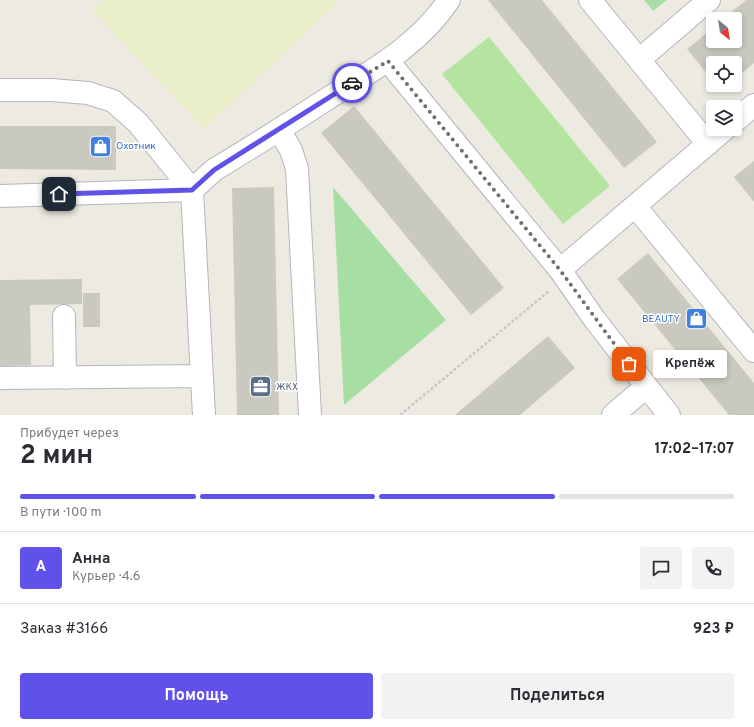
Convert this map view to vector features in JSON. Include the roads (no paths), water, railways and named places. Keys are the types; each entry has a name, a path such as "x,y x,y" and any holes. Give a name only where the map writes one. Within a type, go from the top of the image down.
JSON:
{"lane":[{"path":"0,196 192,190 214,170 388,61 417,38 449,0"},
{"path":"590,0 708,144"},
{"path":"639,60 709,0"},
{"path":"388,61 562,274 646,387 669,415"},
{"path":"0,90 51,90 81,92 113,101 138,123 192,190 204,415"},
{"path":"742,115 754,105"},
{"path":"279,130 291,150 297,169 300,189 310,415"},
{"path":"562,274 635,206 718,136"},
{"path":"635,206 754,351"},
{"path":"64,316 65,378"},
{"path":"0,378 202,376"},
{"path":"613,415 646,387"}],"place":[{"name":"Охотник","path":"101,146"},
{"name":"BEAUTY","path":"696,319"},
{"name":"Крепёж","path":"629,364"},
{"name":"ЖКХ","path":"261,387"}]}
